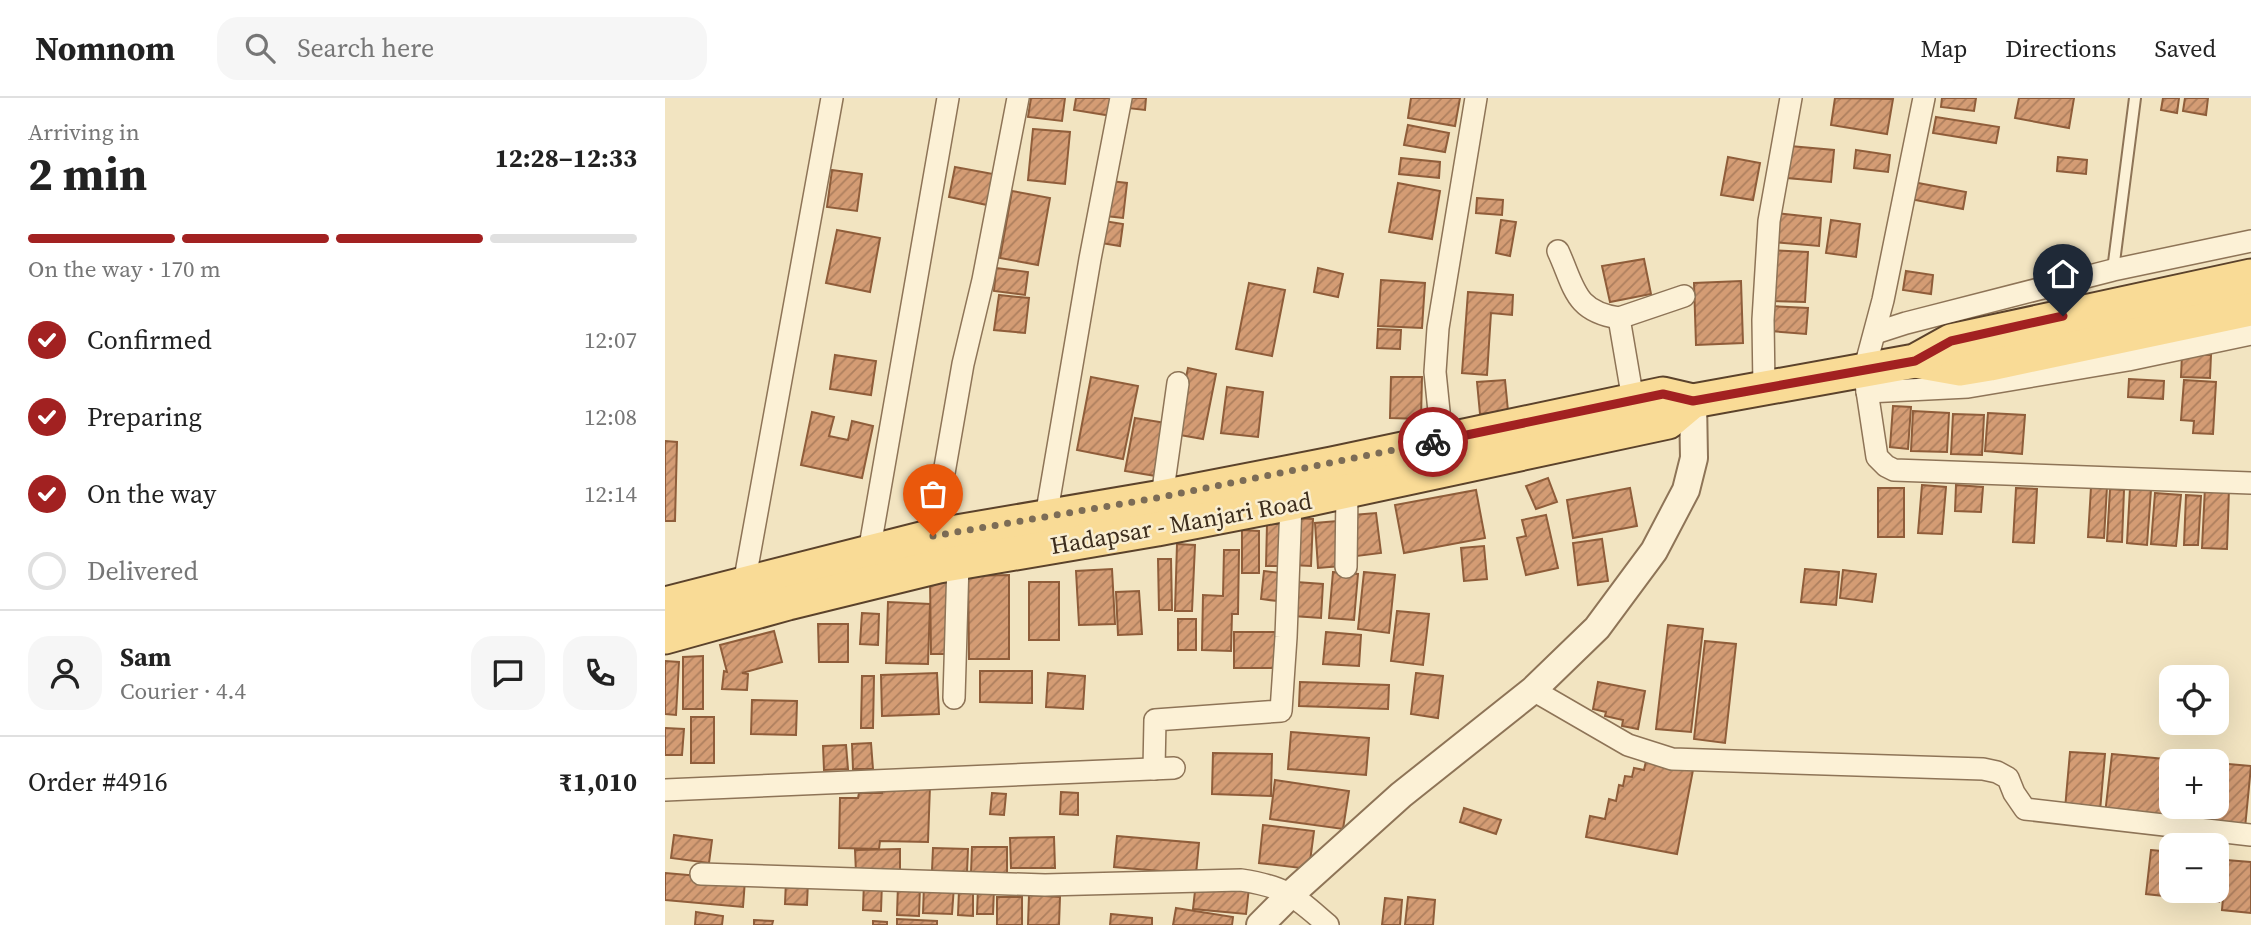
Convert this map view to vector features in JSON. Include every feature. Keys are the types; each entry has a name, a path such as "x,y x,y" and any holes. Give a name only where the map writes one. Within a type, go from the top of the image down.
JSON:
{"main road":[{"path":"1986,349 2251,276"},
{"path":"1986,349 2251,309"},
{"name":"Hadapsar - Manjari Road","path":"665,637 788,603 943,555 1047,517 1162,497 1663,394 1693,401 1764,388 1866,381 1915,361 1951,341 1986,349"},
{"name":"Hadapsar - Manjari Road","path":"665,604 869,552 943,555 1157,529 1347,492 1668,422 1693,401"}],"street":[{"path":"744,584 832,98"},
{"path":"869,552 948,98"},
{"path":"954,698 943,555 963,364 983,280 1018,98"},
{"path":"1047,517 1090,259 1121,98"},
{"path":"1442,440 1435,372 1438,328 1476,98"},
{"path":"1764,388 1763,320 1769,221 1791,98"},
{"path":"1924,98 1866,381 1877,457 1894,470 2251,483"},
{"path":"1875,333 2113,270 2251,241"},
{"path":"1558,251 1582,303 1598,315 1619,318 1683,296"},
{"path":"1619,318 1633,400"},
{"path":"1866,381 1968,387 2128,360 2251,334"},
{"path":"1162,497 1178,383"},
{"path":"1260,925 1401,795 1533,690 1597,628 1654,551 1686,490 1693,458 1693,401"},
{"path":"1346,567 1347,492"},
{"path":"665,790 1164,769 1155,720 1281,711 1291,503"},
{"path":"1533,690 1628,745 1672,759 1983,769 2008,778 2025,809 2251,835"},
{"path":"701,874 1045,885 1241,880 1268,884 1291,894 1328,925"}],"lane":[{"path":"2113,270 2135,98"}],"building":[{"path":"1031,98 1065,98 1062,121 1028,117"},
{"path":"1076,98 1115,98 1112,116 1074,110"},
{"path":"1129,98 1146,98 1145,110 1127,108"},
{"path":"1411,98 1460,98 1455,126 1408,118"},
{"path":"1835,98 1893,99 1887,134 1831,125"},
{"path":"1942,98 1976,98 1974,111 1941,107"},
{"path":"2019,98 2074,98 2069,128 2015,118"},
{"path":"2163,98 2179,98 2177,113 2161,110"},
{"path":"2185,98 2208,98 2206,115 2183,111"},
{"path":"1936,117 1999,127 1996,143 1933,133"},
{"path":"1408,125 1449,133 1445,152 1404,145"},
{"path":"1033,129 1070,132 1065,184 1028,180"},
{"path":"1790,146 1834,150 1831,182 1787,178"},
{"path":"1856,150 1890,155 1888,172 1854,168"},
{"path":"1728,157 1760,163 1753,200 1721,195"},
{"path":"2058,157 2087,160 2086,174 2057,171"},
{"path":"1401,158 1440,162 1439,178 1399,174"},
{"path":"955,167 993,174 987,205 949,197"},
{"path":"832,170 862,174 857,211 827,207"},
{"path":"1110,181 1127,183 1123,218 1106,216"},
{"path":"1913,182 1966,192 1963,209 1910,199"},
{"path":"1398,183 1440,191 1432,239 1389,232"},
{"path":"1012,191 1050,198 1038,265 1000,258"},
{"path":"1477,198 1503,200 1502,215 1476,213"},
{"path":"1775,213 1821,218 1819,246 1773,242"},
{"path":"1501,220 1516,222 1510,256 1496,253"},
{"path":"1831,220 1860,224 1856,257 1826,253"},
{"path":"1104,221 1123,224 1120,246 1101,243"},
{"path":"837,230 880,238 870,292 826,283"},
{"path":"1770,250 1808,252 1805,302 1768,301"},
{"path":"1644,259 1651,294 1610,302 1602,266"},
{"path":"996,268 1028,272 1025,295 994,291"},
{"path":"1318,268 1343,274 1338,297 1314,292"},
{"path":"1906,271 1933,275 1931,294 1903,290"},
{"path":"1381,280 1425,283 1422,328 1378,326"},
{"path":"1741,281 1743,343 1696,345 1694,283"},
{"path":"1249,283 1285,290 1272,356 1236,349"},
{"path":"1468,292 1513,295 1512,315 1491,313 1487,375 1462,373"},
{"path":"999,295 1029,298 1025,333 994,330"},
{"path":"1771,306 1808,308 1806,334 1770,331"},
{"path":"1378,329 1401,330 1400,349 1377,348"},
{"path":"2182,354 2211,355 2210,378 2181,377"},
{"path":"835,355 876,361 871,395 830,389"},
{"path":"1188,368 1216,374 1203,439 1174,434"},
{"path":"1091,377 1138,386 1123,459 1077,450"},
{"path":"1391,377 1422,377 1421,419 1390,418"},
{"path":"2129,379 2164,381 2163,399 2128,397"},
{"path":"1505,380 1508,411 1480,414 1477,382"},
{"path":"2184,380 2216,382 2213,434 2193,433 2194,421 2181,420"},
{"path":"1227,387 1263,392 1258,437 1221,433"},
{"path":"1893,406 1911,407 1908,449 1890,447"},
{"path":"1913,411 1949,413 1947,452 1911,451"},
{"path":"812,412 834,417 829,436 848,440 852,421 873,426 862,478 801,465"},
{"path":"1988,413 2025,415 2022,454 1985,451"},
{"path":"1953,414 1984,415 1982,455 1951,454"},
{"path":"1135,418 1166,423 1156,476 1125,471"},
{"path":"665,441 677,442 675,521 665,521"},
{"path":"1548,478 1557,502 1536,509 1526,486"},
{"path":"1922,485 1946,487 1942,534 1918,533"},
{"path":"1956,485 1983,487 1981,512 1955,511"},
{"path":"2091,487 2107,487 2104,538 2088,537"},
{"path":"2205,487 2229,488 2227,549 2202,548"},
{"path":"1630,488 1637,526 1573,538 1567,500"},
{"path":"1878,488 1904,488 1904,537 1878,537"},
{"path":"2016,488 2037,489 2034,543 2013,542"},
{"path":"2130,488 2151,490 2147,545 2127,543"},
{"path":"2110,489 2124,490 2122,542 2107,541"},
{"path":"1476,490 1485,538 1404,553 1395,505"},
{"path":"2155,493 2181,495 2176,546 2151,544"},
{"path":"2186,495 2201,496 2198,545 2184,545"},
{"path":"1376,513 1381,553 1357,556 1353,515"},
{"path":"1546,515 1558,568 1526,575 1517,538 1526,536 1522,520"},
{"path":"1294,518 1313,519 1311,566 1292,565"},
{"path":"1337,521 1341,566 1318,568 1315,523"},
{"path":"1267,524 1281,524 1280,566 1266,566"},
{"path":"1242,530 1259,531 1259,573 1242,573"},
{"path":"1602,539 1608,581 1578,585 1573,543"},
{"path":"1177,544 1195,545 1192,611 1175,611"},
{"path":"1484,546 1487,579 1464,581 1461,548"},
{"path":"1224,550 1239,550 1238,614 1232,614 1231,651 1202,650 1203,595 1223,596"},
{"path":"1158,559 1171,559 1172,610 1159,610"},
{"path":"1112,569 1115,624 1079,625 1076,571"},
{"path":"1805,569 1839,572 1836,605 1801,602"},
{"path":"1843,570 1876,574 1872,602 1840,598"},
{"path":"1264,571 1281,573 1277,601 1261,599"},
{"path":"1333,572 1358,574 1354,620 1329,618"},
{"path":"1364,572 1395,575 1389,633 1358,629"},
{"path":"1009,575 1009,659 969,659 968,576"},
{"path":"930,579 948,579 948,654 931,654"},
{"path":"1029,582 1059,582 1059,640 1029,640"},
{"path":"1296,582 1323,584 1321,618 1293,616"},
{"path":"1139,591 1142,634 1118,635 1116,592"},
{"path":"888,602 930,604 928,664 886,663"},
{"path":"1397,611 1429,614 1423,665 1391,661"},
{"path":"862,613 879,614 878,645 860,644"},
{"path":"1178,619 1196,619 1196,650 1178,650"},
{"path":"818,624 848,624 848,662 819,662"},
{"path":"1668,625 1703,629 1691,732 1656,729"},
{"path":"774,631 782,662 742,673 748,674 747,690 722,689 724,671 727,672 720,645"},
{"path":"1234,632 1278,632 1278,668 1234,668"},
{"path":"1326,632 1361,635 1359,666 1323,664"},
{"path":"1705,641 1736,644 1725,743 1694,739"},
{"path":"703,656 703,709 683,709 683,657"},
{"path":"665,661 679,662 676,715 665,714"},
{"path":"980,671 1032,671 1032,703 980,702"},
{"path":"937,673 939,714 882,716 881,675"},
{"path":"1048,673 1085,676 1083,709 1046,707"},
{"path":"1416,673 1443,676 1438,718 1411,714"},
{"path":"862,676 874,676 873,728 861,728"},
{"path":"1300,682 1389,685 1388,709 1299,706"},
{"path":"1598,682 1645,691 1638,729 1622,726 1623,720 1605,716 1606,712 1593,709"},
{"path":"752,700 797,701 796,735 751,734"},
{"path":"691,717 714,717 714,763 691,763"},
{"path":"665,728 684,729 682,755 665,755"},
{"path":"1291,732 1369,738 1366,775 1288,769"},
{"path":"871,743 873,769 853,769 852,744"},
{"path":"846,745 848,769 824,770 823,746"},
{"path":"2070,752 2105,754 2100,811 2065,809"},
{"path":"1213,753 1272,754 1271,796 1212,794"},
{"path":"2112,754 2159,758 2159,819 2190,819 2190,822 2105,814"},
{"path":"1646,761 1693,770 1677,854 1586,837 1590,816 1605,819 1609,799 1616,801 1619,785 1623,786 1625,776 1632,777 1634,768 1644,770"},
{"path":"2229,764 2251,766 2245,828 2192,823 2192,819 2229,819"},
{"path":"1275,780 1349,791 1343,829 1270,819"},
{"path":"930,786 928,842 880,841 879,849 839,848 840,798 858,798 859,793 882,793 882,788"},
{"path":"1061,792 1078,793 1078,815 1060,814"},
{"path":"992,793 1006,794 1004,815 990,814"},
{"path":"1464,808 1501,820 1496,834 1460,822"},
{"path":"1263,825 1314,831 1309,869 1259,863"},
{"path":"674,835 712,840 709,863 671,858"},
{"path":"1117,836 1199,843 1196,874 1114,867"},
{"path":"1054,837 1055,868 1011,868 1010,838"},
{"path":"972,847 1007,847 1007,873 971,873"},
{"path":"933,848 968,849 967,872 932,871"},
{"path":"900,849 900,872 856,873 855,850"},
{"path":"2151,850 2159,851 2159,895 2146,894"},
{"path":"2229,860 2251,862 2251,913 2222,910 2223,903 2229,903"},
{"path":"665,873 745,880 743,907 665,900"},
{"path":"786,880 808,881 807,905 785,904"},
{"path":"864,881 882,882 881,911 863,910"},
{"path":"1196,882 1249,888 1246,914 1193,909"},
{"path":"898,885 920,886 919,916 897,915"},
{"path":"924,885 954,886 952,914 923,913"},
{"path":"978,887 994,888 993,914 977,914"},
{"path":"959,890 973,890 973,916 958,915"},
{"path":"1029,895 1060,897 1059,925 1028,925"},
{"path":"997,897 1022,897 1022,925 997,925"},
{"path":"1408,897 1435,900 1433,925 1405,925"},
{"path":"1385,898 1402,900 1400,925 1382,925"},
{"path":"1176,908 1233,917 1232,925 1173,925"},
{"path":"696,912 723,916 722,925 695,925"},
{"path":"1111,914 1152,918 1152,925 1110,925"},
{"path":"897,919 937,921 937,925 897,925"},
{"path":"754,920 773,921 772,925 754,925"},
{"path":"873,921 887,922 887,925 873,925"}],"way so far":[{"path":"933,536 1162,497 1433,442"}],"route":[{"path":"1433,442 1663,394 1693,401 1915,361 1951,341 2063,316"}]}
